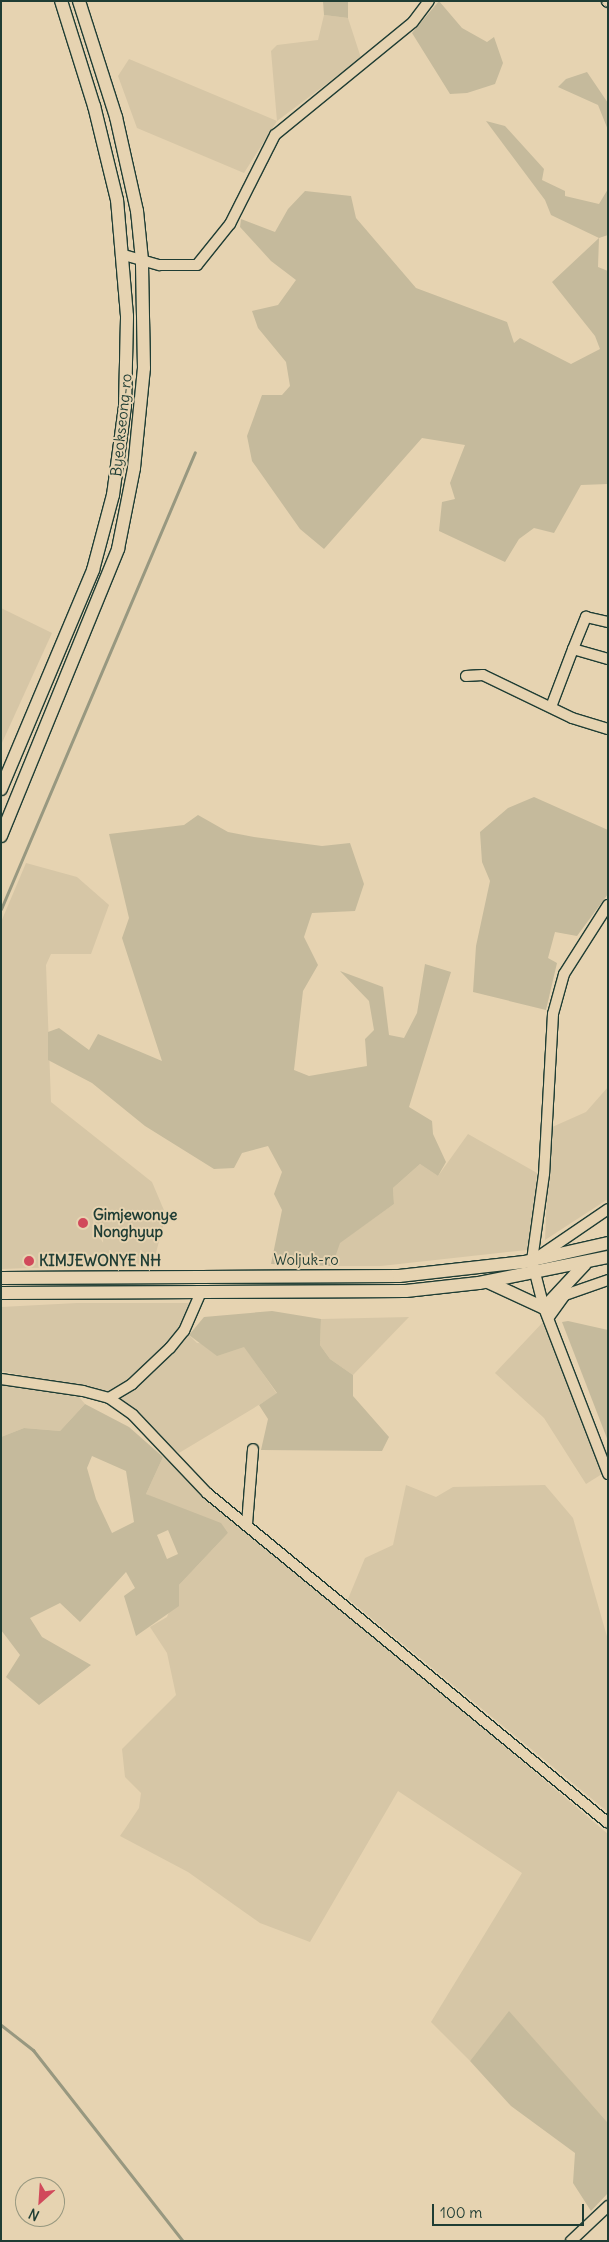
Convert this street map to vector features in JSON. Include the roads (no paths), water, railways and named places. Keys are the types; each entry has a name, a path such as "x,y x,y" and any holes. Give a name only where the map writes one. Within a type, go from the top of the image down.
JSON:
{"main road":[{"name":"Byeokseong-ro","path":"1,790 93,570 113,495 125,406 124,255 117,200 94,106 61,1"},
{"name":"Byeokseong-ro","path":"1,836 118,549 134,468 144,368 142,260 137,211 116,117 79,1"},
{"name":"Woljuk-ro","path":"1,1293 406,1291 488,1282 608,1243"},
{"name":"Woljuk-ro","path":"1,1278 399,1276 585,1264 608,1257"},
{"path":"488,1282 546,1312 585,1264"}],"street":[{"path":"124,255 142,260 197,265 230,224 275,134 413,22 429,1"},
{"path":"551,707 586,617 608,622"},
{"path":"573,649 608,659"},
{"path":"466,676 483,675 551,707 608,728"},
{"path":"608,905 564,974 553,1014 544,1174 534,1267 546,1312 608,1474"},
{"path":"534,1267 608,1209"},
{"path":"546,1312 565,1295 608,1280"},
{"path":"109,1398 132,1384 170,1348 184,1331 201,1292"},
{"path":"1,1379 44,1384 109,1398 133,1415 188,1476 608,1823"},
{"path":"247,1524 252,1448"},
{"path":"571,2241 608,2206"}],"waterway":[{"path":"1,909 195,452"},
{"path":"1,2025 33,2050 183,2241"}],"place":[{"name":"Gimjewonye Nonghyup","path":"83,1223"},
{"name":"KIMJEWONYE NH","path":"29,1261"}]}
